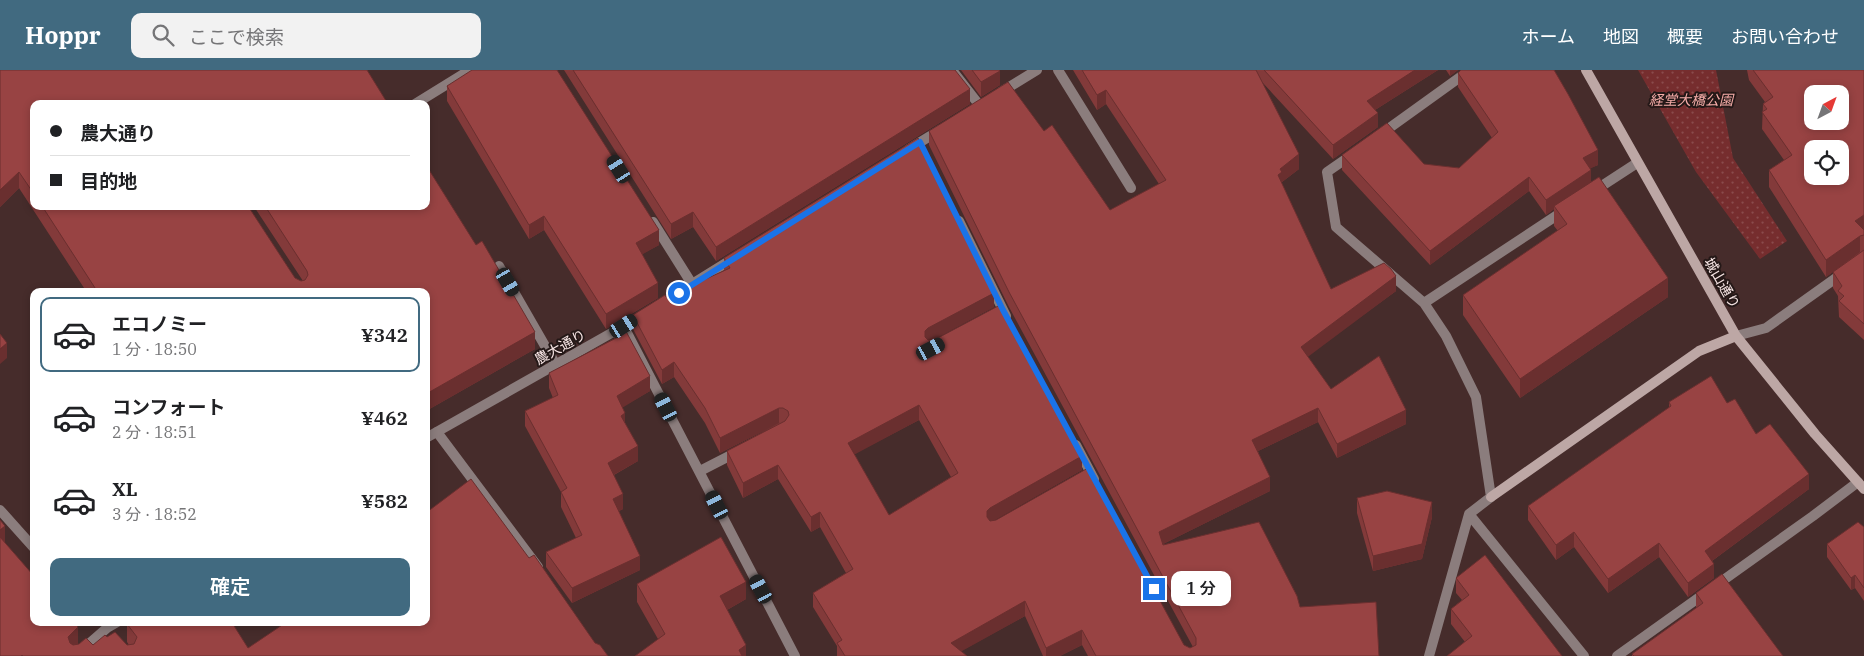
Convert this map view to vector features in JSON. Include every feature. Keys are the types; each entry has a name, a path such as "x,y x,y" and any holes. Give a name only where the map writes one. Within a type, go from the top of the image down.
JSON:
{"street":[{"path":"422,100 470,70"},
{"path":"952,70 984,103 1037,70"},
{"path":"1058,70 1131,188"},
{"path":"1374,138 1470,70"},
{"name":"城山通り","path":"1586,70 1637,164 1736,336 1814,434 1861,485"},
{"path":"903,153 922,146 950,124"},
{"path":"1359,150 1327,172 1336,227 1424,303 1446,336 1476,397 1491,497"},
{"path":"1424,303 1637,164"},
{"path":"952,209 999,312 1012,328"},
{"path":"645,210 692,284"},
{"path":"670,298 743,253"},
{"path":"1429,656 1468,514 1699,351 1736,336 1766,328 1864,258"},
{"path":"498,266 556,365"},
{"name":"農大通り","path":"430,436 655,308"},
{"path":"624,326 795,656"},
{"path":"437,432 545,577"},
{"path":"1072,438 1087,475 1100,490"},
{"path":"700,471 749,446"},
{"path":"1617,656 1813,516 1861,485"},
{"path":"0,510 30,544"},
{"path":"1468,514 1584,656"},
{"path":"75,656 107,628"}],"green space":[{"name":"経堂大橋公園","path":"1638,70 1716,70 1733,158 1787,241 1760,259 1696,172"}],"building":[{"path":"0,70 367,70 386,100 30,100 30,188 19,172 0,190"},
{"path":"472,70 557,70 659,230 636,243 658,283 606,314 544,216 529,225 447,86"},
{"path":"573,70 955,70 970,89 716,247 693,212 671,224"},
{"path":"972,70 999,70 1000,71 981,82"},
{"path":"1082,70 1256,70 1299,154 1280,169 1282,172 1278,175 1331,289 1384,263 1396,276 1301,347 1331,389 1379,356 1406,410 1337,444 1318,408 1252,440 1270,477 1159,532 1163,545 1259,522 1297,596 1300,607 1376,602 1379,656 1096,656 1082,630 1046,648 1025,601 951,643 967,656 845,656 837,643 842,640 813,593 853,569 820,512 811,517 778,465 743,483 727,451 785,421 789,415 788,411 779,408 720,438 705,408 674,362 662,370 633,315 665,295 666,297 730,268 724,258 918,138 994,293 928,328 925,331 925,337 928,340 934,340 1000,305 1082,456 990,508 987,511 987,517 990,521 996,520 1088,468 1184,645 1190,648 1196,645 1196,638 1009,292 929,131 1008,82 1044,131 1052,125 1110,210 1166,180 1106,90 1097,95","holes":["919,405 958,473 889,515 848,443"]},
{"path":"1264,70 1415,70 1367,101 1378,113 1333,145"},
{"path":"1461,70 1554,70 1598,150 1583,158 1591,170 1546,200 1529,177 1430,251 1342,155 1387,123 1424,164 1459,168 1498,132 1458,73"},
{"path":"1753,70 1864,70 1864,215 1855,221 1864,230 1864,235 1826,260 1769,170 1792,155 1762,112 1767,109 1763,104 1773,97"},
{"path":"430,171 476,245 482,241 535,332 430,392 430,288 95,288 45,210 251,210 295,278 301,281 305,280 308,275 268,210 430,210"},
{"path":"1599,177 1668,278 1520,379 1463,295 1567,224 1554,206"},
{"path":"1864,250 1864,324 1839,301 1844,296 1838,291 1842,286 1833,272"},
{"path":"621,322 650,376 617,396 625,413 621,416 638,446 608,463 623,494 613,499 640,556 572,588 546,552 582,535 561,492 567,488 525,411 558,395 549,373 620,336 614,326"},
{"path":"0,334 7,343 0,349"},
{"path":"1711,376 1727,403 1735,399 1756,434 1770,424 1809,474 1705,551 1714,564 1688,583 1659,543 1608,579 1574,532 1556,545 1528,506 1671,406 1669,402"},
{"path":"471,479 529,558 534,555 595,643 600,645 608,656 0,656 0,537 30,571 30,626 77,626 68,637 73,645 79,644 86,638 93,645 105,635 107,637 115,632 127,645 134,644 137,637 129,626 234,626 248,648 281,626 430,626 430,510"},
{"path":"1387,491 1432,502 1422,544 1373,556 1357,498"},
{"path":"0,520 5,526 0,530"},
{"path":"1858,522 1864,527 1864,588 1855,575 1851,578 1827,544"},
{"path":"721,537 746,582 720,596 746,645 739,650 742,656 635,656 665,634 637,584"},
{"path":"1485,555 1562,656 1447,656 1472,636 1451,609 1469,595 1456,578"},
{"path":"1722,574 1783,656 1634,656 1632,654 1703,603 1696,593"}],"route":[{"path":"679,293 920,142 1003,310 1154,589"}]}
